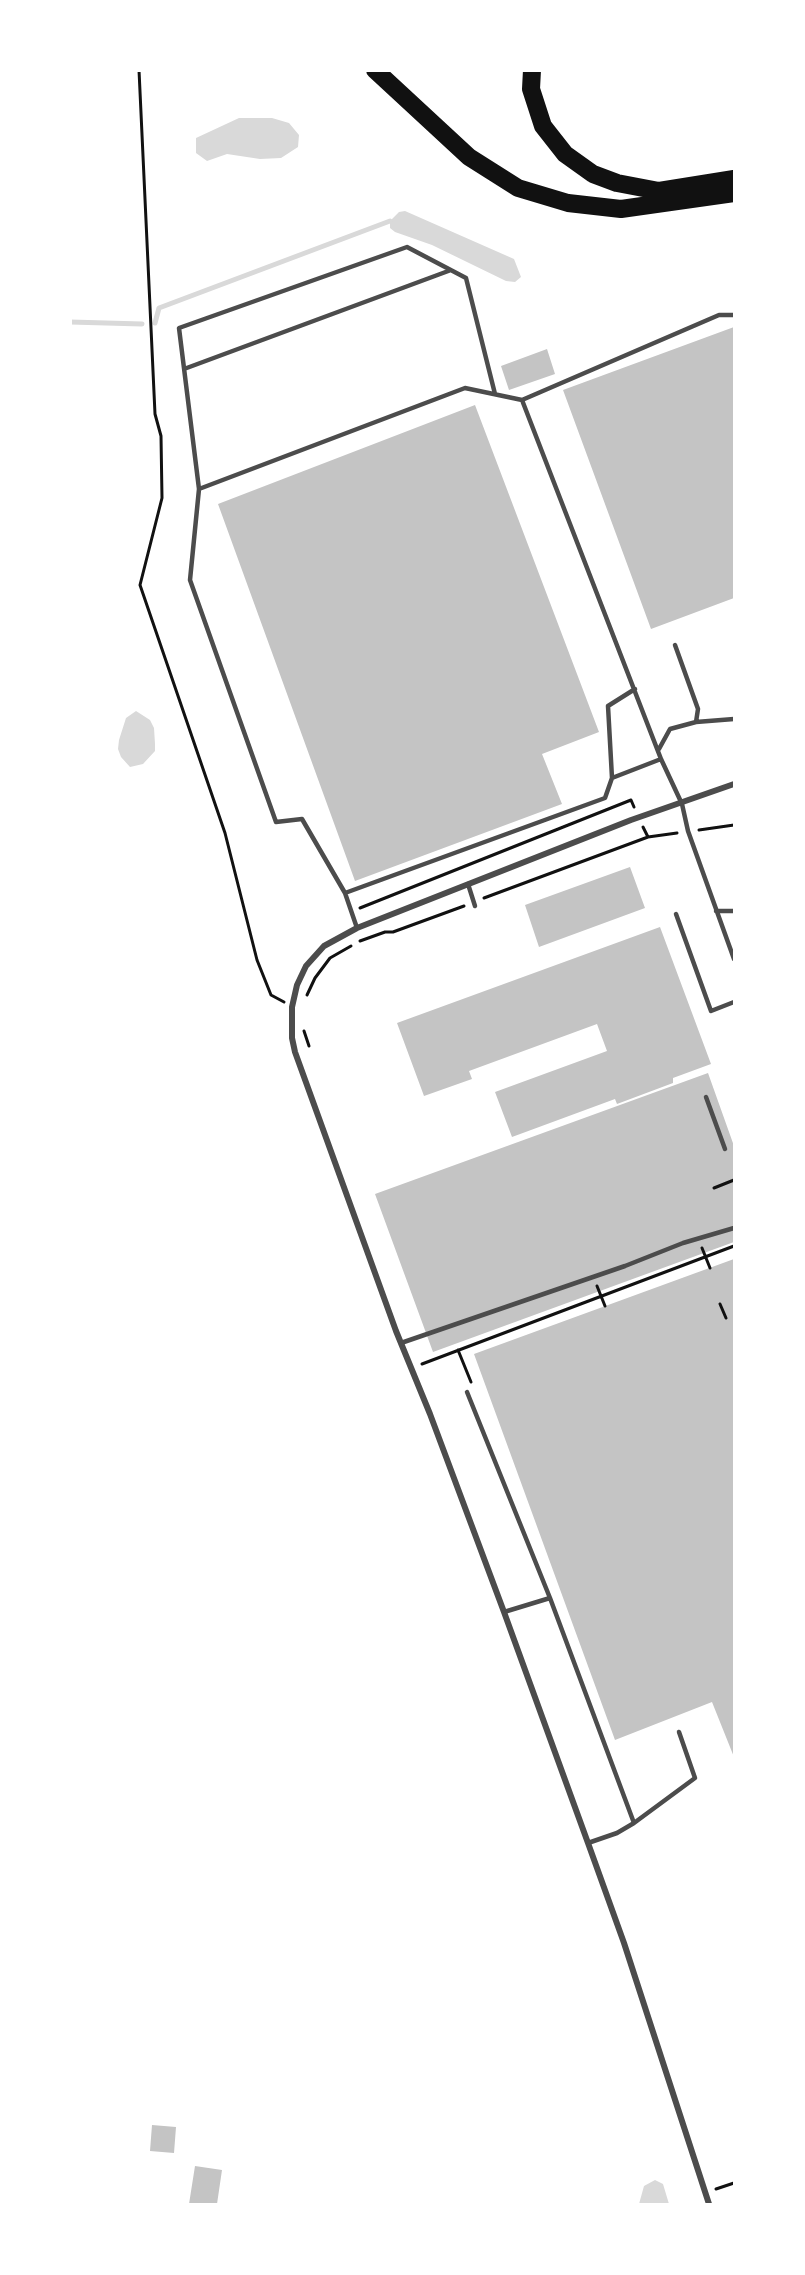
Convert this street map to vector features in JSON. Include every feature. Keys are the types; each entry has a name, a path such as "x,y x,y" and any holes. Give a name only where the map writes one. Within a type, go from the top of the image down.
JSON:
{"highway":[{"path":"375,70 469,157 518,188 568,203 621,209 735,193"},
{"path":"532,70 531,89 543,126 565,154 593,174 617,183 659,191 735,179"}],"street":[{"path":"709,2205 624,1943 504,1612 401,1343 292,1038 292,1007 297,985 306,966 324,946 357,928 638,817 682,804 735,784"}],"lane":[{"path":"357,928 345,893 302,819 276,822 190,580 199,489 179,328 407,247 466,278 495,394"},
{"path":"184,369 451,270"},
{"path":"199,489 465,388 522,400 719,315 735,315"},
{"path":"522,400 661,759 682,804 688,831 735,959"},
{"path":"675,645 698,709 696,722"},
{"path":"345,893 604,798 612,778 608,706 635,689"},
{"path":"659,749 670,729 696,722 735,719"},
{"path":"612,778 661,759"},
{"path":"468,884 474,904"},
{"path":"717,911 735,911"},
{"path":"676,915 711,1011 735,1002"},
{"path":"706,1097 725,1149"},
{"path":"401,1343 625,1266 684,1243 735,1228"},
{"path":"467,1392 550,1598 634,1823"},
{"path":"504,1612 550,1598"},
{"path":"588,1843 617,1833 634,1823 695,1778 679,1732"}],"path":[{"path":"139,70 155,414 161,436 162,498 140,585 225,833 257,960 271,995"},
{"path":"352,911 631,800 638,817"},
{"path":"306,1000 315,978 330,958 360,941 474,904 648,837"},
{"path":"302,1024 309,1046"},
{"path":"714,1188 735,1180"},
{"path":"411,1367 735,1246"},
{"path":"720,1304 726,1318"},
{"path":"458,1350 472,1385 467,1392"},
{"path":"706,2193 735,2183"}],"shaded area":[{"path":"239,118 272,118 289,123 299,135 298,147 281,158 260,159 227,154 207,161 196,153 196,138"},
{"path":"405,211 514,259 521,277 515,282 506,281 432,245 395,232 390,228 390,221 399,212"},
{"path":"136,711 150,720 154,728 155,751 143,764 130,767 121,757 118,749 126,718"},
{"path":"655,2180 663,2184 669,2204 639,2204 644,2186"}],"building":[{"path":"734,327 734,598 651,629 563,390"},
{"path":"547,349 555,374 509,390 501,366"},
{"path":"475,405 599,732 542,754 562,804 355,881 218,504"},
{"path":"630,867 645,908 539,947 525,905"},
{"path":"660,927 711,1064 673,1078 673,1083 617,1104 615,1099 512,1137 495,1092 607,1051 597,1024 469,1071 472,1079 424,1096 397,1023"},
{"path":"708,1073 734,1146 734,1242 433,1352 375,1194"},
{"path":"734,1259 734,1757 712,1702 615,1740 474,1354"},
{"path":"152,2125 176,2127 174,2153 150,2151"},
{"path":"195,2166 222,2170 217,2204 189,2204"}],"waterway":[{"path":"155,323 159,308 390,221"},
{"path":"70,322 142,324"}]}
